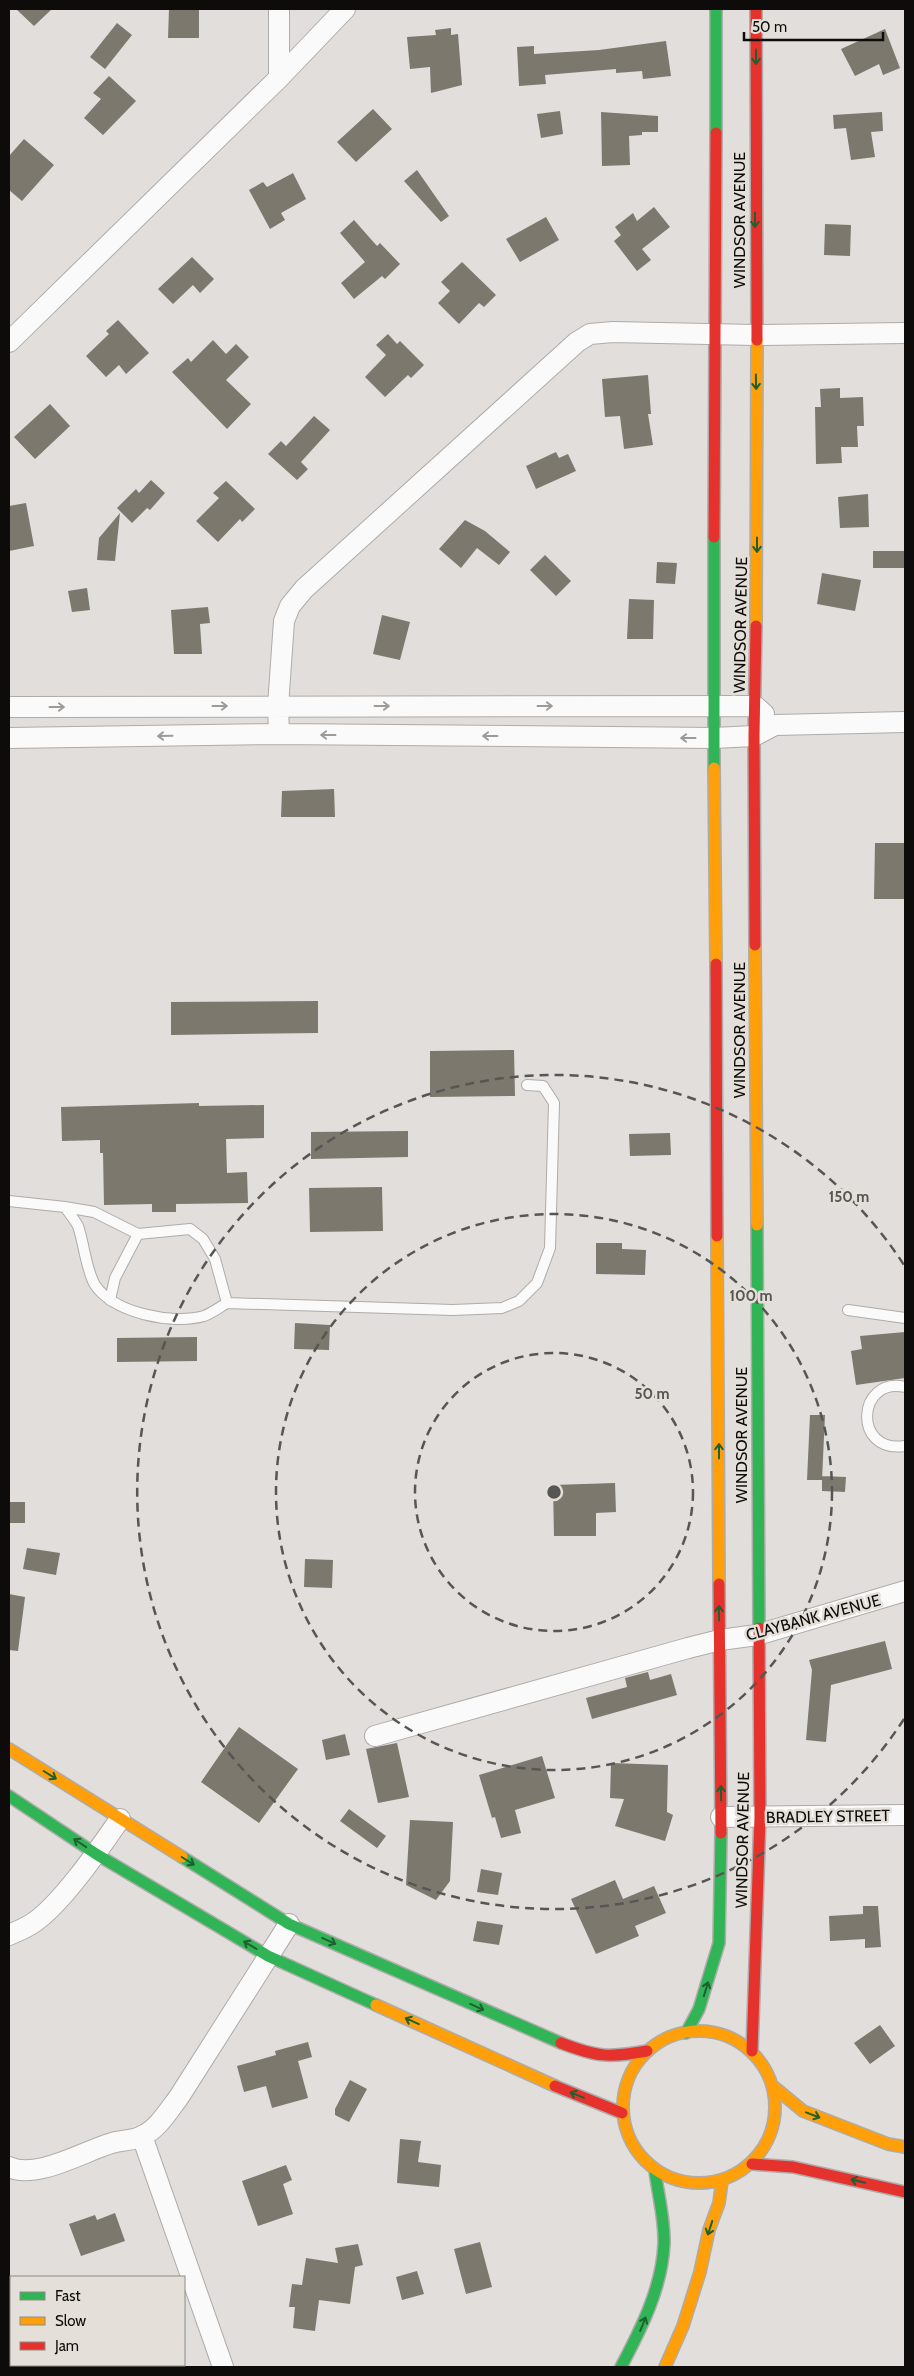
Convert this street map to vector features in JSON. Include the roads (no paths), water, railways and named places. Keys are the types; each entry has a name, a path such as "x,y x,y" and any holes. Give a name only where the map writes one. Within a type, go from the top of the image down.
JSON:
{"main road":[{"name":"WINDSOR AVENUE","path":"686,2033 699,2009 719,1943 721,1817 714,738 716,9"},
{"name":"WINDSOR AVENUE","path":"752,2051 760,1817 757,1635 754,736 758,543 755,335 756,9"},
{"path":"9,1748 289,1924 542,2035 587,2053 616,2057 647,2051 671,2036 699,2030 728,2036 752,2051 765,2067 774,2087 776,2114 771,2132 768,2141 752,2164 722,2181 688,2184 655,2171 632,2146 622,2113 627,2079 647,2051"},
{"path":"12,1768 19,1755"},
{"path":"9,1796 96,1854 268,1956 553,2085 622,2113"},
{"path":"774,2087 803,2111 888,2144 905,2148"},
{"path":"752,2164 793,2167 905,2192"},
{"path":"621,2367 638,2336 652,2301 661,2268 664,2224 655,2171"},
{"path":"665,2367 686,2317 709,2230 719,2203 722,2181"}],"street":[{"path":"279,9 279,78"},
{"path":"9,342 279,78 345,9"},
{"path":"279,734 278,706 284,621 290,606 318,576 577,342 590,334 613,332 715,335 905,333"},
{"path":"9,707 755,706 775,725"},
{"path":"9,738 279,734 714,738 754,736 775,725 905,722"},
{"name":"CLAYBANK AVENUE","path":"375,1736 720,1640 757,1635 905,1591"},
{"name":"BRADLEY STREET","path":"721,1817 905,1815"},
{"path":"9,1935 31,1925 51,1907 96,1854 120,1819"},
{"path":"9,2167 16,2170 40,2169 112,2143 142,2136 159,2122 179,2097 289,1924"},
{"path":"142,2136 223,2367"}],"lane":[{"path":"65,1207 77,1225 95,1284 110,1300 125,1308 156,1317 185,1318 204,1316 227,1303 453,1310 502,1308 520,1301 537,1283 550,1248 554,1103 543,1086 527,1085"},
{"path":"9,1201 94,1212 138,1234 190,1229 204,1239 215,1259 227,1303"},
{"path":"110,1300 115,1278 138,1234"},
{"path":"848,1310 905,1318"},
{"path":"905,1387 889,1387 881,1390 873,1397 866,1414 871,1433 877,1440 895,1447 905,1446"}]}
